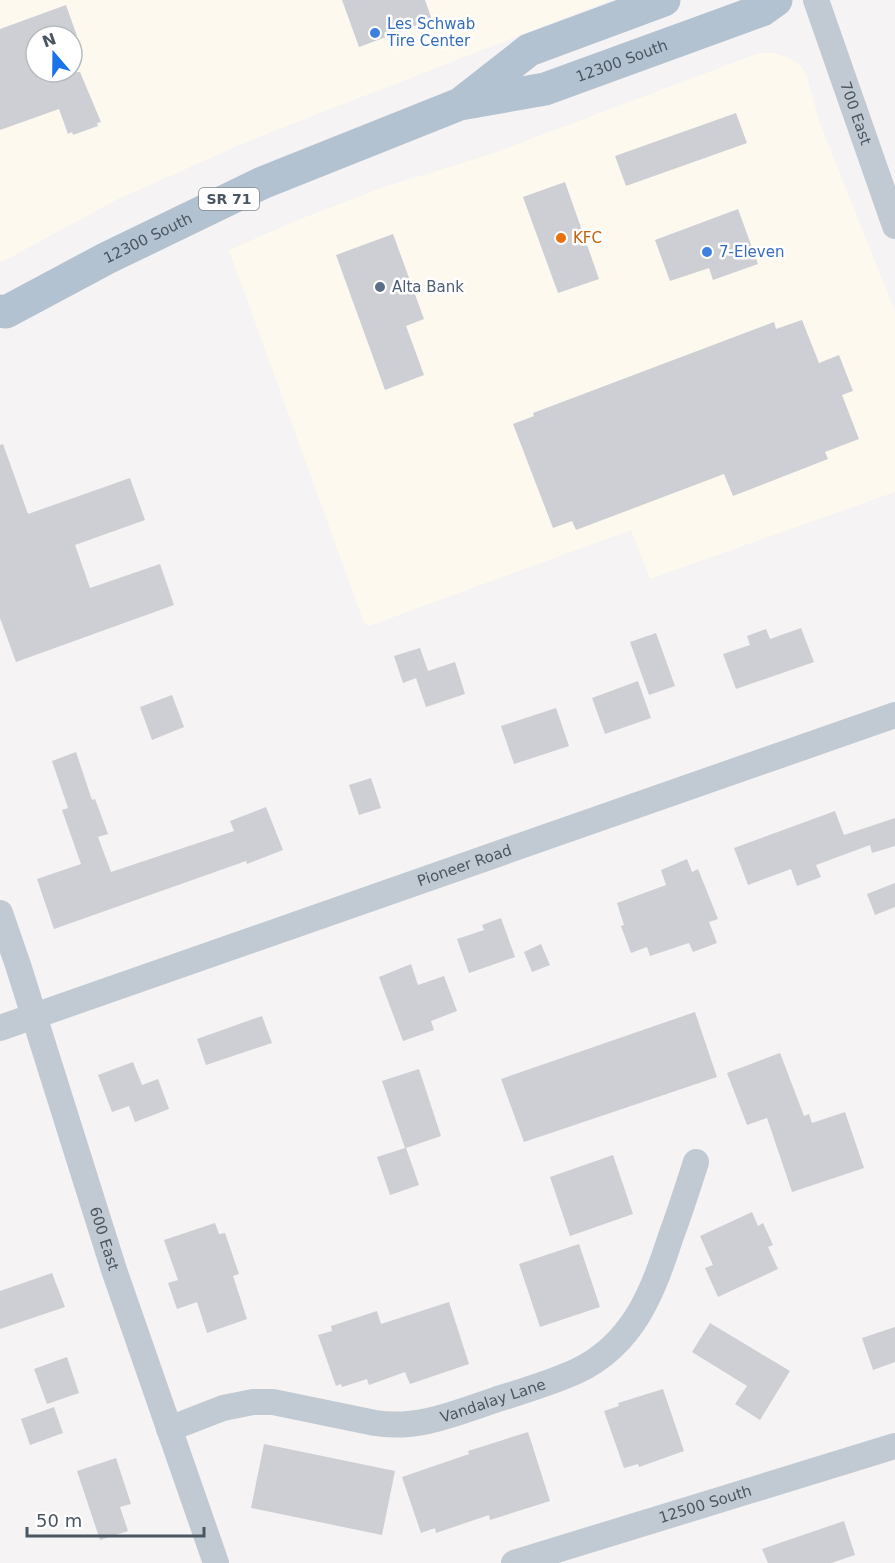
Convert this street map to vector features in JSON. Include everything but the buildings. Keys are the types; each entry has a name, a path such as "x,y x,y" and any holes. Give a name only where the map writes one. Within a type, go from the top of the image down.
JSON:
{"main road":[{"name":"12300 South","path":"460,104 529,50 664,0"},
{"name":"12300 South","path":"2,317 107,258 262,183 460,104 545,89 762,10 776,0"}],"street":[{"name":"700 East","path":"816,0 895,226"},
{"name":"Pioneer Road","path":"0,1028 895,715"},
{"name":"600 East","path":"0,913 35,1015 96,1214 216,1563"},
{"name":"Vandalay Lane","path":"169,1429 230,1406 253,1402 273,1402 383,1425 408,1425 445,1417 579,1370 601,1356 621,1338 647,1303 656,1283 696,1162"},
{"name":"12500 South","path":"514,1563 895,1446"}],"shaded area":[{"path":"0,0 611,0 251,140 116,200 0,263"},
{"path":"759,53 775,53 791,59 802,67 807,76 820,123 895,311 895,492 650,579 631,530 369,626 364,623 229,250 300,219 384,187 491,154"}],"place":[{"name":"Les Schwab Tire Center","path":"375,33"},
{"name":"KFC","path":"561,238"},
{"name":"7-Eleven","path":"707,252"},
{"name":"Alta Bank","path":"380,287"}]}
